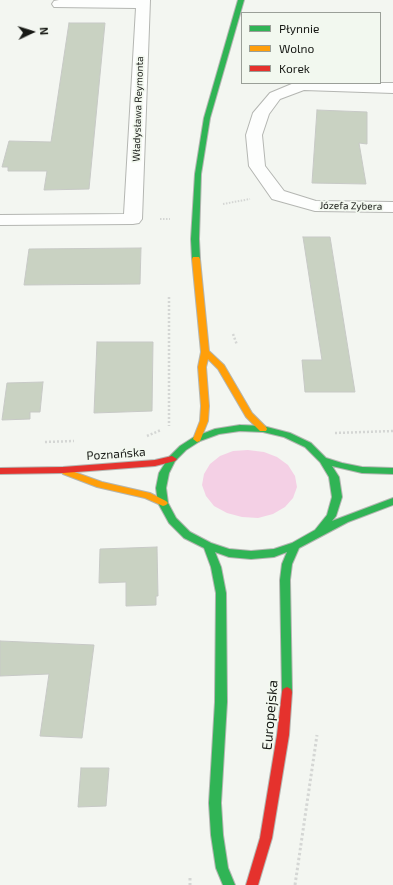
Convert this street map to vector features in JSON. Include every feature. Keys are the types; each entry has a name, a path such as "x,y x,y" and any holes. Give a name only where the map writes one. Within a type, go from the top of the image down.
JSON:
{"street":[{"path":"197,439 204,421 205,406 202,367 205,352 200,310 195,239 198,174 207,118 241,0"},
{"path":"59,4 143,2"},
{"name":"Władysława Reymonta","path":"0,220 133,219 143,2"},
{"name":"Józefa Zybera","path":"393,88 302,85 275,96 261,113 254,135 256,166 278,195 315,206 393,207"},
{"path":"205,352 221,367 249,415 263,429"},
{"path":"318,533 331,516 337,497 334,477 323,460 308,445 287,435 263,429 233,429 218,431 197,439 183,448 172,459 164,473 161,488 163,503 172,520 187,535 208,546 229,553 251,555 274,553 295,546 345,519 393,502"},
{"name":"Poznańska","path":"0,471 63,470 156,463 172,459"},
{"path":"323,460 341,466 362,470 393,471"},
{"name":"Poznańska","path":"63,470 100,485 146,495 163,503"},
{"path":"208,546 216,567 221,593 221,702 215,803 217,835 222,868 229,885"},
{"name":"Europejska","path":"252,885 266,838 283,735 287,695 285,580 287,564 295,546"}],"path":[{"path":"222,198 223,210"},
{"path":"230,328 237,346"},
{"path":"146,437 169,427 168,399"},
{"path":"38,443 75,441"}],"shaded area":[{"path":"248,450 264,452 277,457 288,465 295,476 297,487 293,498 285,507 273,514 258,518 242,517 227,513 214,506 206,496 202,485 204,474 210,464 220,456 233,451"}],"building":[{"path":"69,23 105,23 89,189 44,190 47,171 8,171 8,167 2,167 9,141 51,142"},
{"path":"317,110 367,112 367,144 359,143 366,184 312,183"},
{"path":"303,237 330,237 355,392 305,392 302,360 322,360"},
{"path":"141,248 140,284 24,285 29,249"},
{"path":"97,342 153,342 152,411 94,413"},
{"path":"43,382 40,412 30,412 30,419 2,420 7,383"},
{"path":"157,547 158,596 156,596 156,605 126,606 126,582 99,583 100,549"},
{"path":"0,641 94,645 82,738 40,736 49,674 0,676"},
{"path":"81,768 109,768 106,806 78,807"}],"traffic: fast":[{"path":"196,259 195,239 198,174 207,118 241,0"},
{"path":"240,428 263,429 287,435 308,445 323,460 334,477 337,497 331,516 318,533 295,546 274,553 251,555 229,553 208,546 187,535 172,520 163,503 161,488 164,473 172,459 183,448 197,439 218,431 240,428"},
{"path":"323,460 341,466 362,470 393,471"},
{"path":"319,532 345,519 393,501"},
{"path":"208,546 216,567 221,593 221,702 215,803 217,835 222,868 229,885"},
{"path":"287,692 285,580 287,564 295,546"}],"traffic: slow":[{"path":"196,259 205,352 202,367 205,406 204,421 197,439"},
{"path":"205,352 221,367 249,415 263,429"},
{"path":"66,472 100,485 147,495 163,503"}],"traffic: jam":[{"path":"0,471 63,470 155,463 172,459"},
{"path":"252,885 266,838 283,735 287,692"}]}
